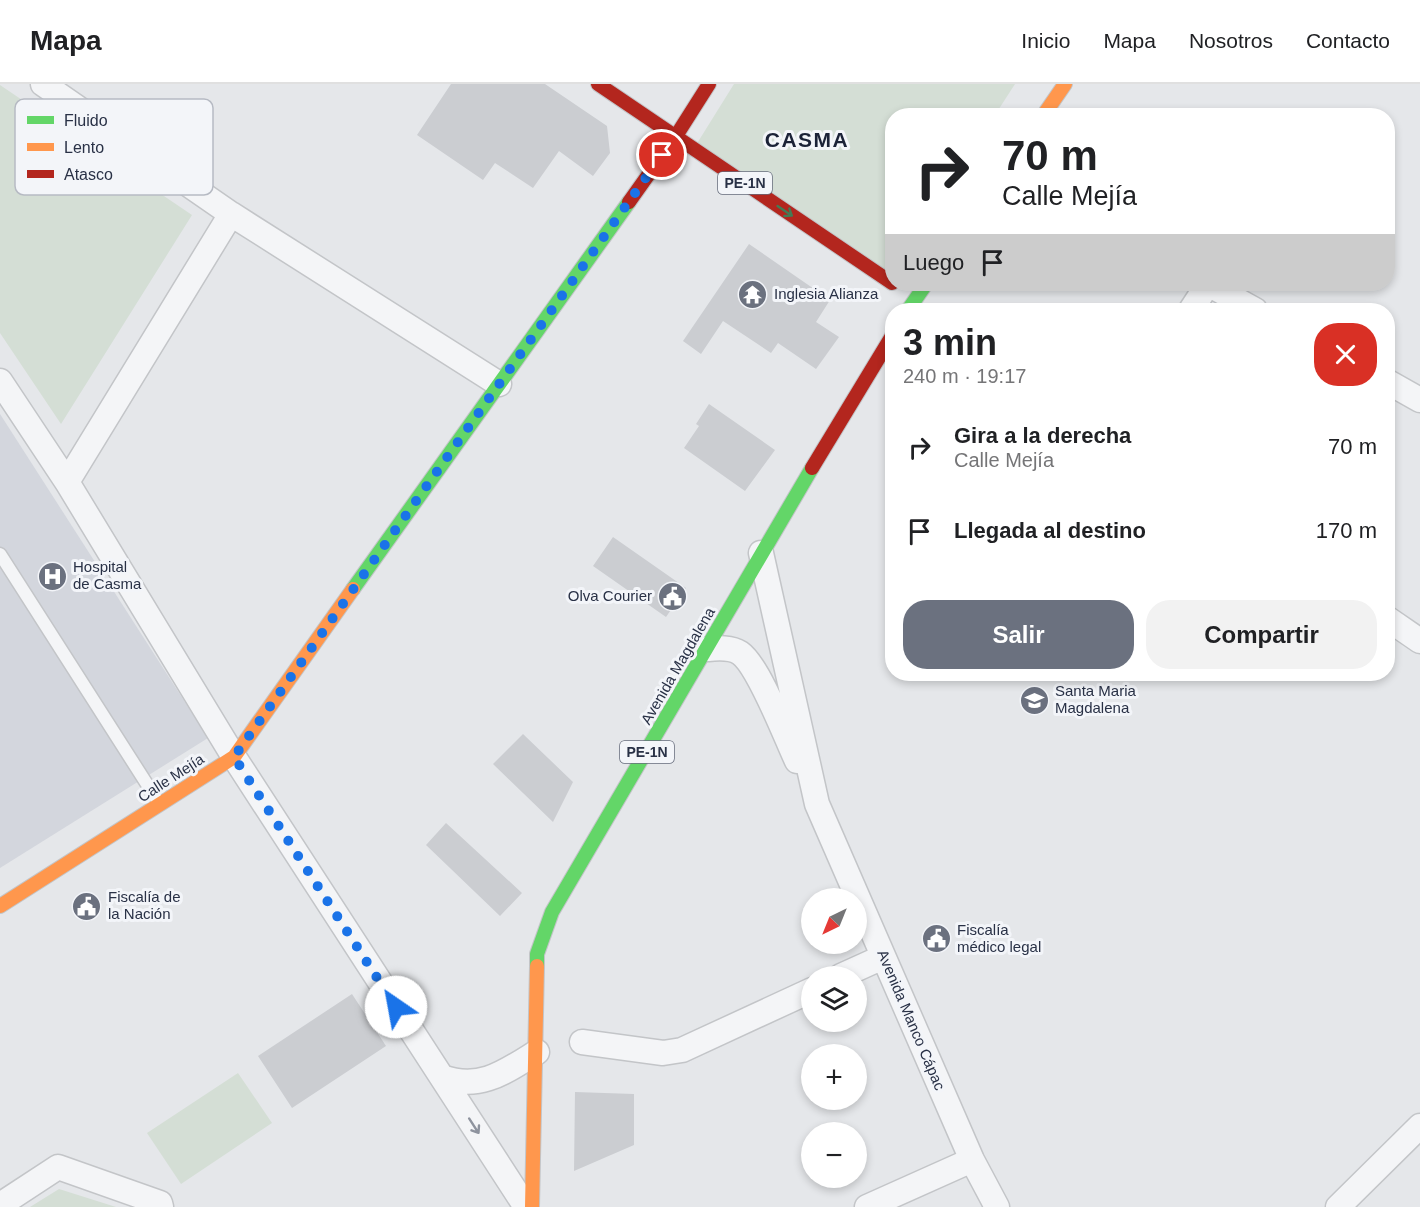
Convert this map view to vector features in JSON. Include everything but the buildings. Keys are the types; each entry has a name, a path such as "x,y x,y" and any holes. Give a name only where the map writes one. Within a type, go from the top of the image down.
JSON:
{"main road":[{"name":"PE-1N","path":"598,84 885,278"},
{"name":"Calle Mejía","path":"0,906 234,757 675,136 709,84"},
{"path":"1048,108 1065,84"},
{"name":"PE-1N","path":"905,291 921,301"},
{"name":"Avenida Magdalena","path":"532,1207 537,1052 537,954 552,912 708,649 761,553 885,348"}],"street":[{"path":"43,84 65,99"},
{"path":"204,195 499,384"},
{"path":"67,482 231,214"},
{"path":"1221,291 1242,303"},
{"path":"1395,386 1420,400"},
{"path":"2,388 67,482 234,757 526,1207"},
{"name":"Avenida Manco Cápac","path":"761,553 817,804 972,1160 997,1207"},
{"path":"1395,624 1420,641"},
{"path":"708,649 725,648 740,653 754,668 817,804"},
{"path":"863,966 883,957"},
{"path":"582,1042 663,1053 682,1050 801,995"},
{"path":"442,1077 469,1083 485,1080 509,1070 537,1052"},
{"path":"1338,1207 1420,1126"},
{"path":"867,1207 972,1160"},
{"path":"0,1205 58,1167 160,1203 161,1207"}],"lane":[{"path":"0,554 160,805"}],"shaded area":[{"path":"734,84 1015,84 1000,108 885,108 885,269 696,145"},
{"path":"0,85 21,99 15,99 15,195 162,195 192,215 61,424 0,333"},
{"name":"Hospital de Casma","path":"0,414 208,738 0,868"},
{"path":"238,1073 272,1123 181,1184 147,1133"},
{"path":"59,1189 116,1207 30,1207"}],"traffic: fast":[{"path":"353,589 629,202"},
{"path":"913,303 921,291"},
{"path":"537,966 537,954 552,912 812,468"}],"traffic: slow":[{"path":"1048,108 1065,84"},
{"path":"0,906 234,757 353,589"},
{"path":"532,1207 537,966"}],"traffic: jam":[{"path":"598,84 885,278"},
{"path":"629,202 676,136 709,84"},
{"path":"812,468 885,348"}],"place":[{"name":"Inglesia Alianza","path":"753,294"},
{"name":"Hospital de Casma","path":"52,576"},
{"name":"Olva Courier","path":"673,596"},
{"name":"Santa Maria Magdalena","path":"1034,700"},
{"name":"Fiscalía de la Nación","path":"87,906"},
{"name":"Fiscalía médico legal","path":"936,939"}],"district":[{"name":"CASMA","path":"807,140"}],"route":[{"path":"396,1007 234,757 662,155"}]}
